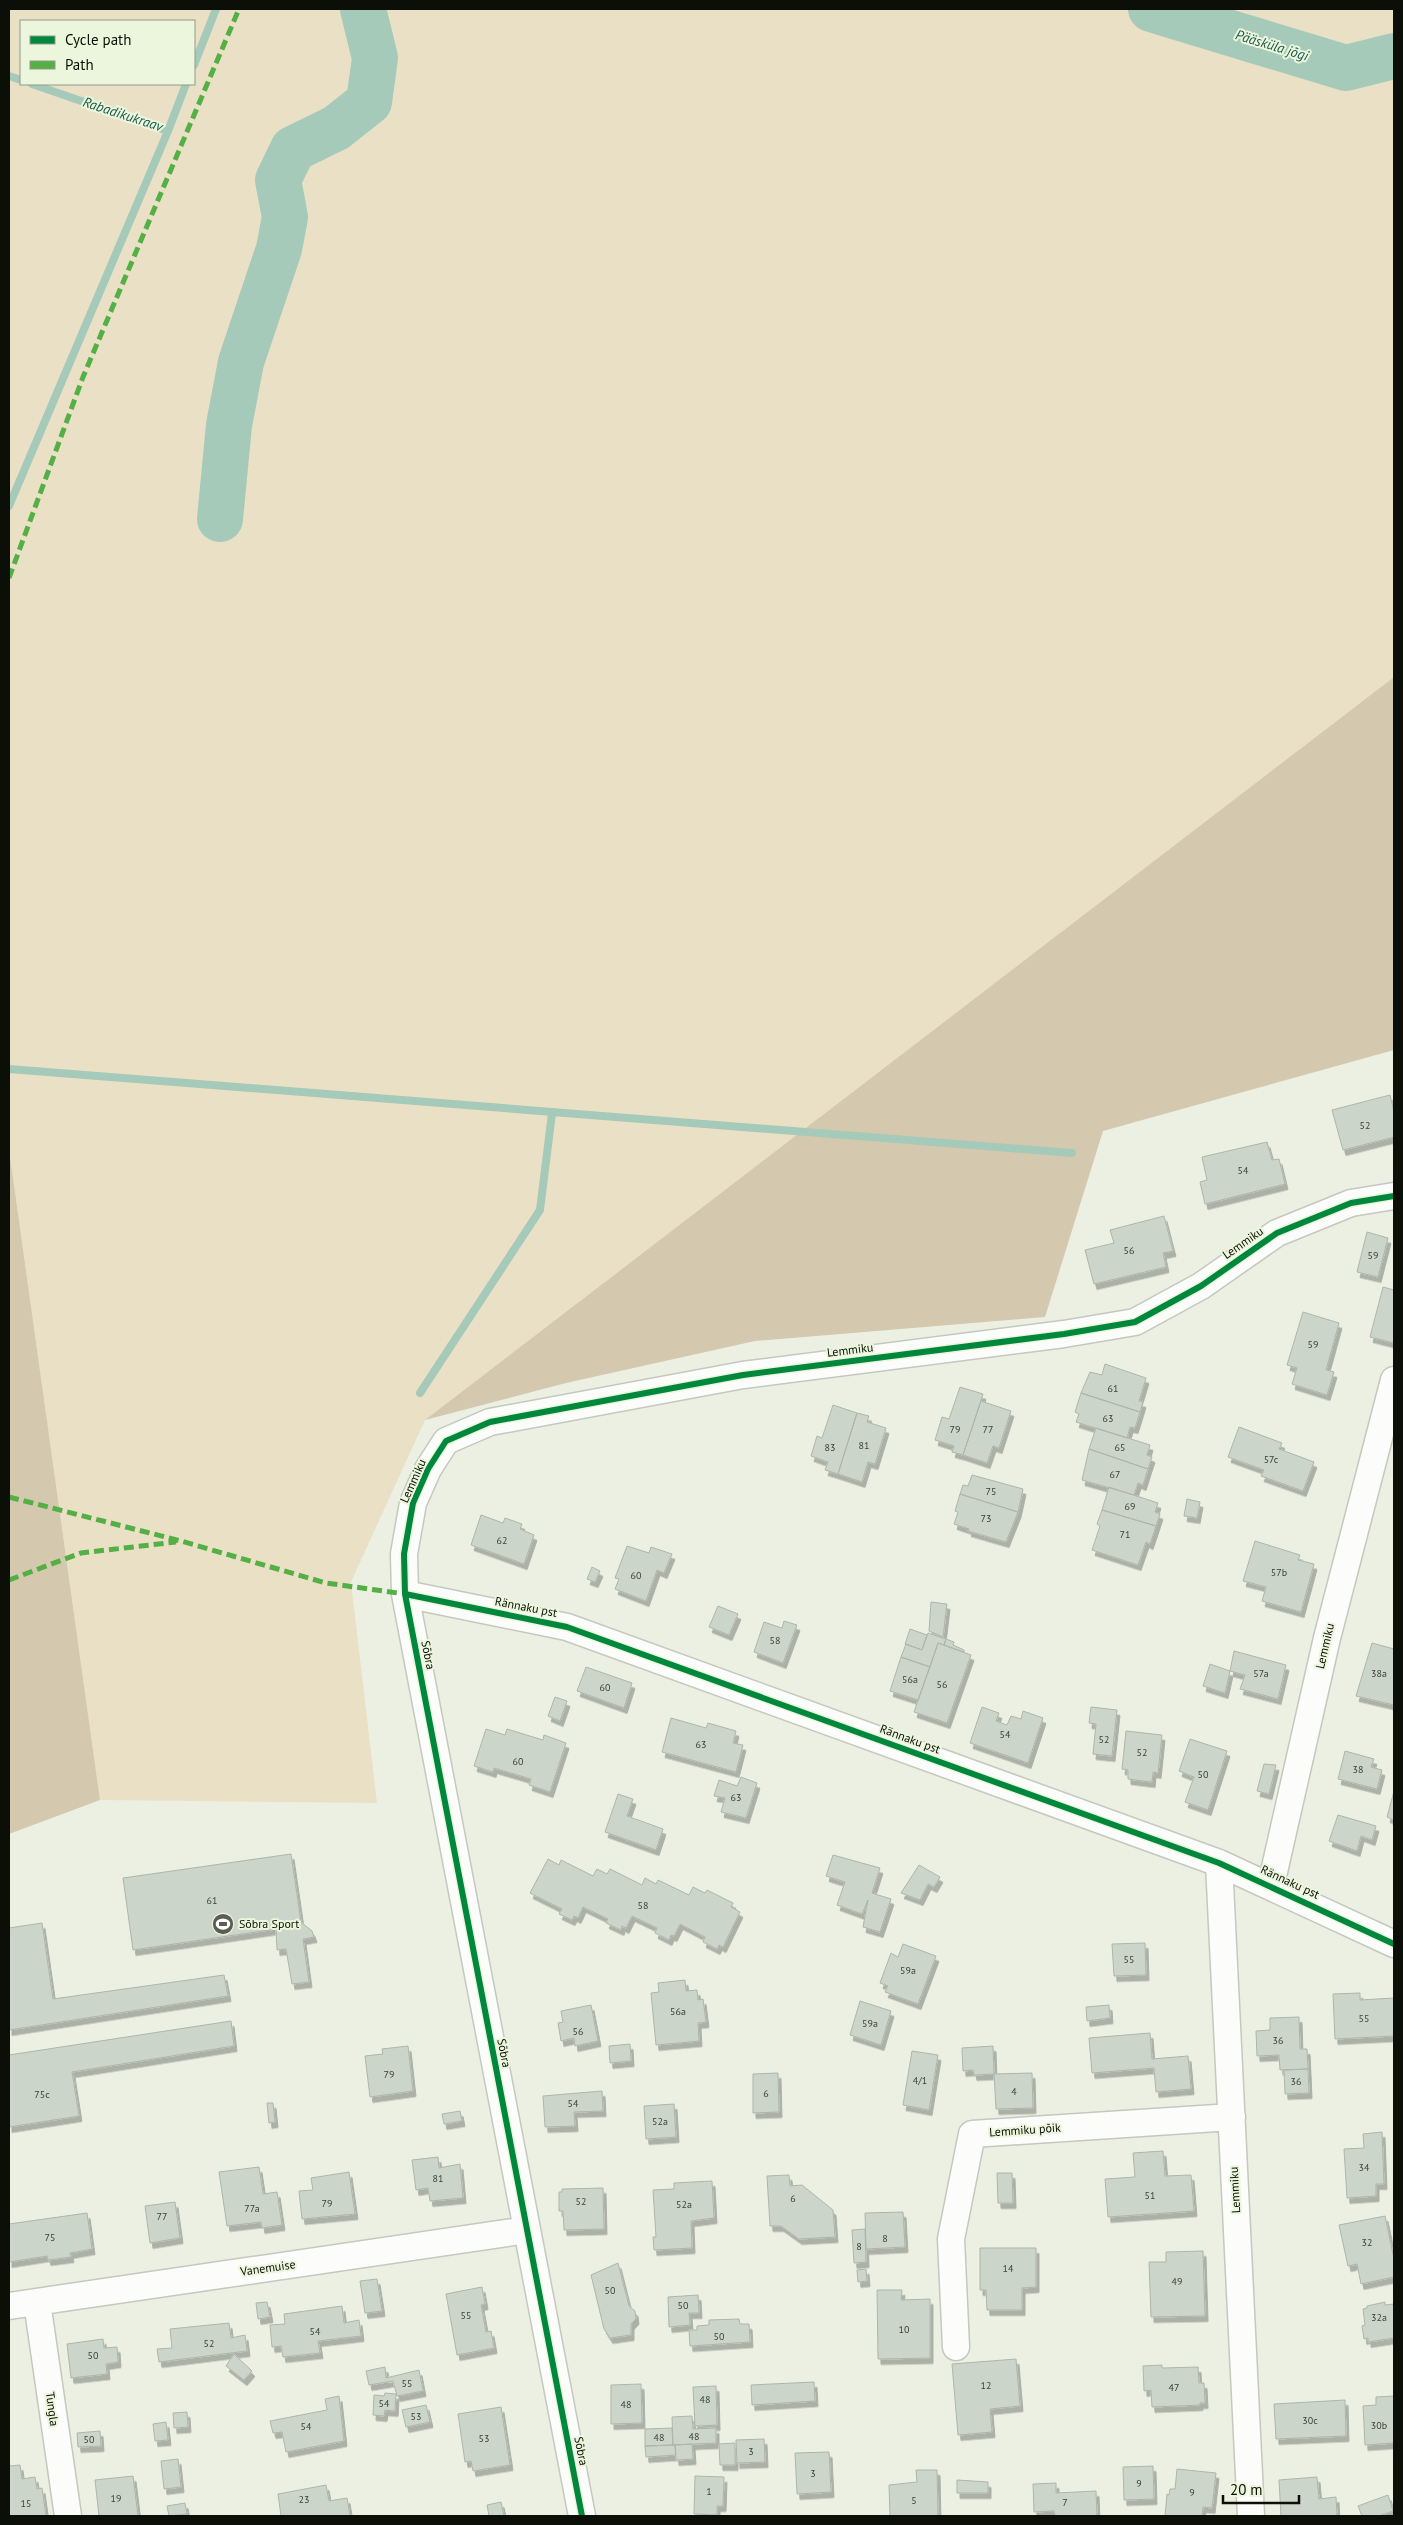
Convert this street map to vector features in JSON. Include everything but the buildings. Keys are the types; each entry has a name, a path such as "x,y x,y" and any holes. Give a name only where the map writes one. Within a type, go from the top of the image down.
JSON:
{"street":[{"name":"Lemmiku","path":"405,1594 404,1554 413,1503 428,1469 446,1441 490,1422 743,1375 1064,1334 1135,1322 1201,1286 1277,1233 1350,1203 1394,1196"},
{"name":"Lemmiku","path":"1271,1885 1327,1638 1394,1380"},
{"name":"Rännaku pst","path":"405,1594 567,1627 1219,1863 1271,1885 1394,1944"},
{"name":"Sõbra","path":"405,1594 582,2516"},
{"name":"Lemmiku","path":"1219,1863 1251,2516"},
{"name":"Lemmiku põik","path":"956,2347 951,2239 972,2134 1232,2117"},
{"name":"Vanemuise","path":"9,2306 527,2230"},
{"name":"Tungla","path":"37,2302 68,2516"}],"shaded area":[{"path":"9,9 1394,9 1394,677 425,1420 351,1582 377,1803 100,1800 9,1149"},
{"path":"1394,677 1394,1050 1103,1131 1045,1317 755,1341 566,1383 425,1420"},
{"path":"9,1149 100,1800 9,1834"}],"waterway":[{"name":"Rabadikukraav","path":"195,62 216,9"},
{"path":"220,519 229,425 241,362 279,249 285,217 278,180 293,149 336,128 369,102 375,58 363,9"},
{"name":"Pääsküla jõgi","path":"1151,9 1346,68 1394,56"},
{"name":"Rabadikukraav","path":"9,76 20,80"},
{"name":"Rabadikukraav","path":"35,85 168,131 186,85"},
{"path":"9,506 168,131"},
{"path":"9,1069 1072,1153"},
{"path":"420,1393 540,1210 552,1113"}],"marked path":[{"path":"9,578 83,377 239,9"},
{"path":"9,1497 181,1541 326,1583 405,1594"},
{"path":"9,1580 81,1553 176,1542"}],"cycle path":[{"path":"582,2516 405,1594 404,1554 413,1503 428,1469 446,1441 490,1422 743,1375 1064,1334 1135,1322 1201,1286 1277,1233 1351,1203 1394,1196"},
{"path":"405,1594 567,1627 1219,1863 1394,1944"}],"place":[{"name":"Sõbra Sport","path":"223,1924"}]}
